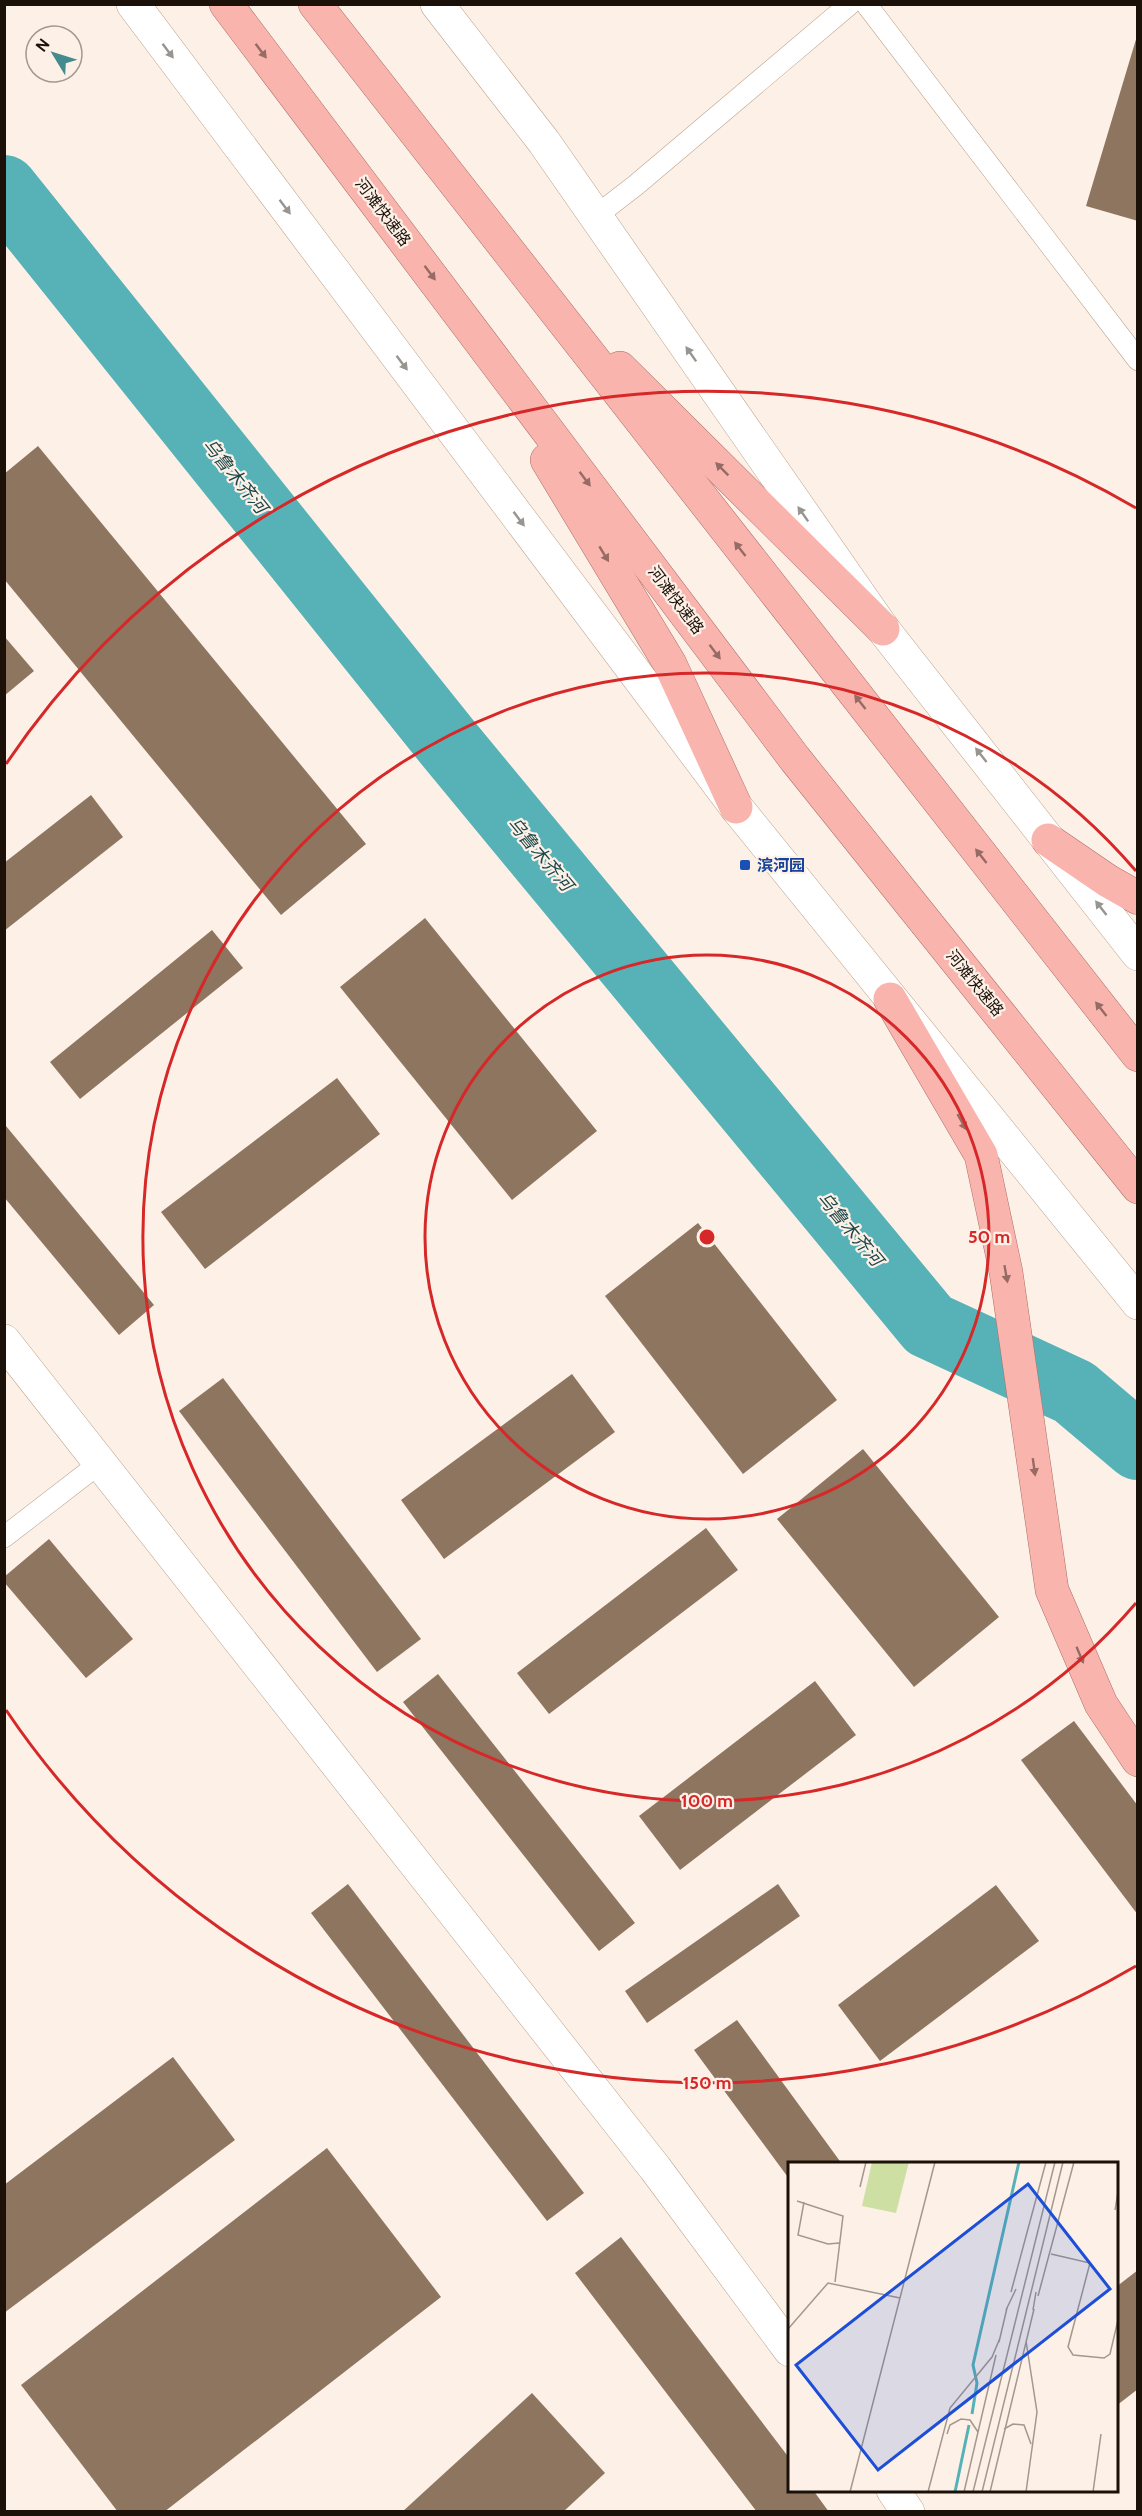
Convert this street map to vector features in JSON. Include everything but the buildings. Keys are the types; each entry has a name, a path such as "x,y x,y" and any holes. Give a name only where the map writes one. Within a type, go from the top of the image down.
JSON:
{"highway":[{"name":"河滩快速路","path":"226,4 795,759 1137,1186"},
{"path":"315,4 1137,1055"},
{"path":"517,265 883,629"},
{"path":"455,306 669,664 736,807"},
{"path":"1048,840 1137,898"},
{"path":"890,999 981,1155 1006,1272 1052,1590 1101,1704 1137,1760"}],"street":[{"path":"133,4 736,807 1137,1303"},
{"path":"436,4 544,142 883,629 1137,954"},
{"path":"4,1341 655,2168 788,2349"},
{"path":"894,2492 908,2511"}],"lane":[{"path":"596,216 636,185 849,4"},
{"path":"866,4 1137,360"},
{"path":"4,1537 100,1463"}],"waterway":[{"name":"乌鲁木齐河","path":"4,189 448,743 929,1325 1074,1392 1138,1446"}],"place":[{"name":"滨河园","path":"745,865"}]}
